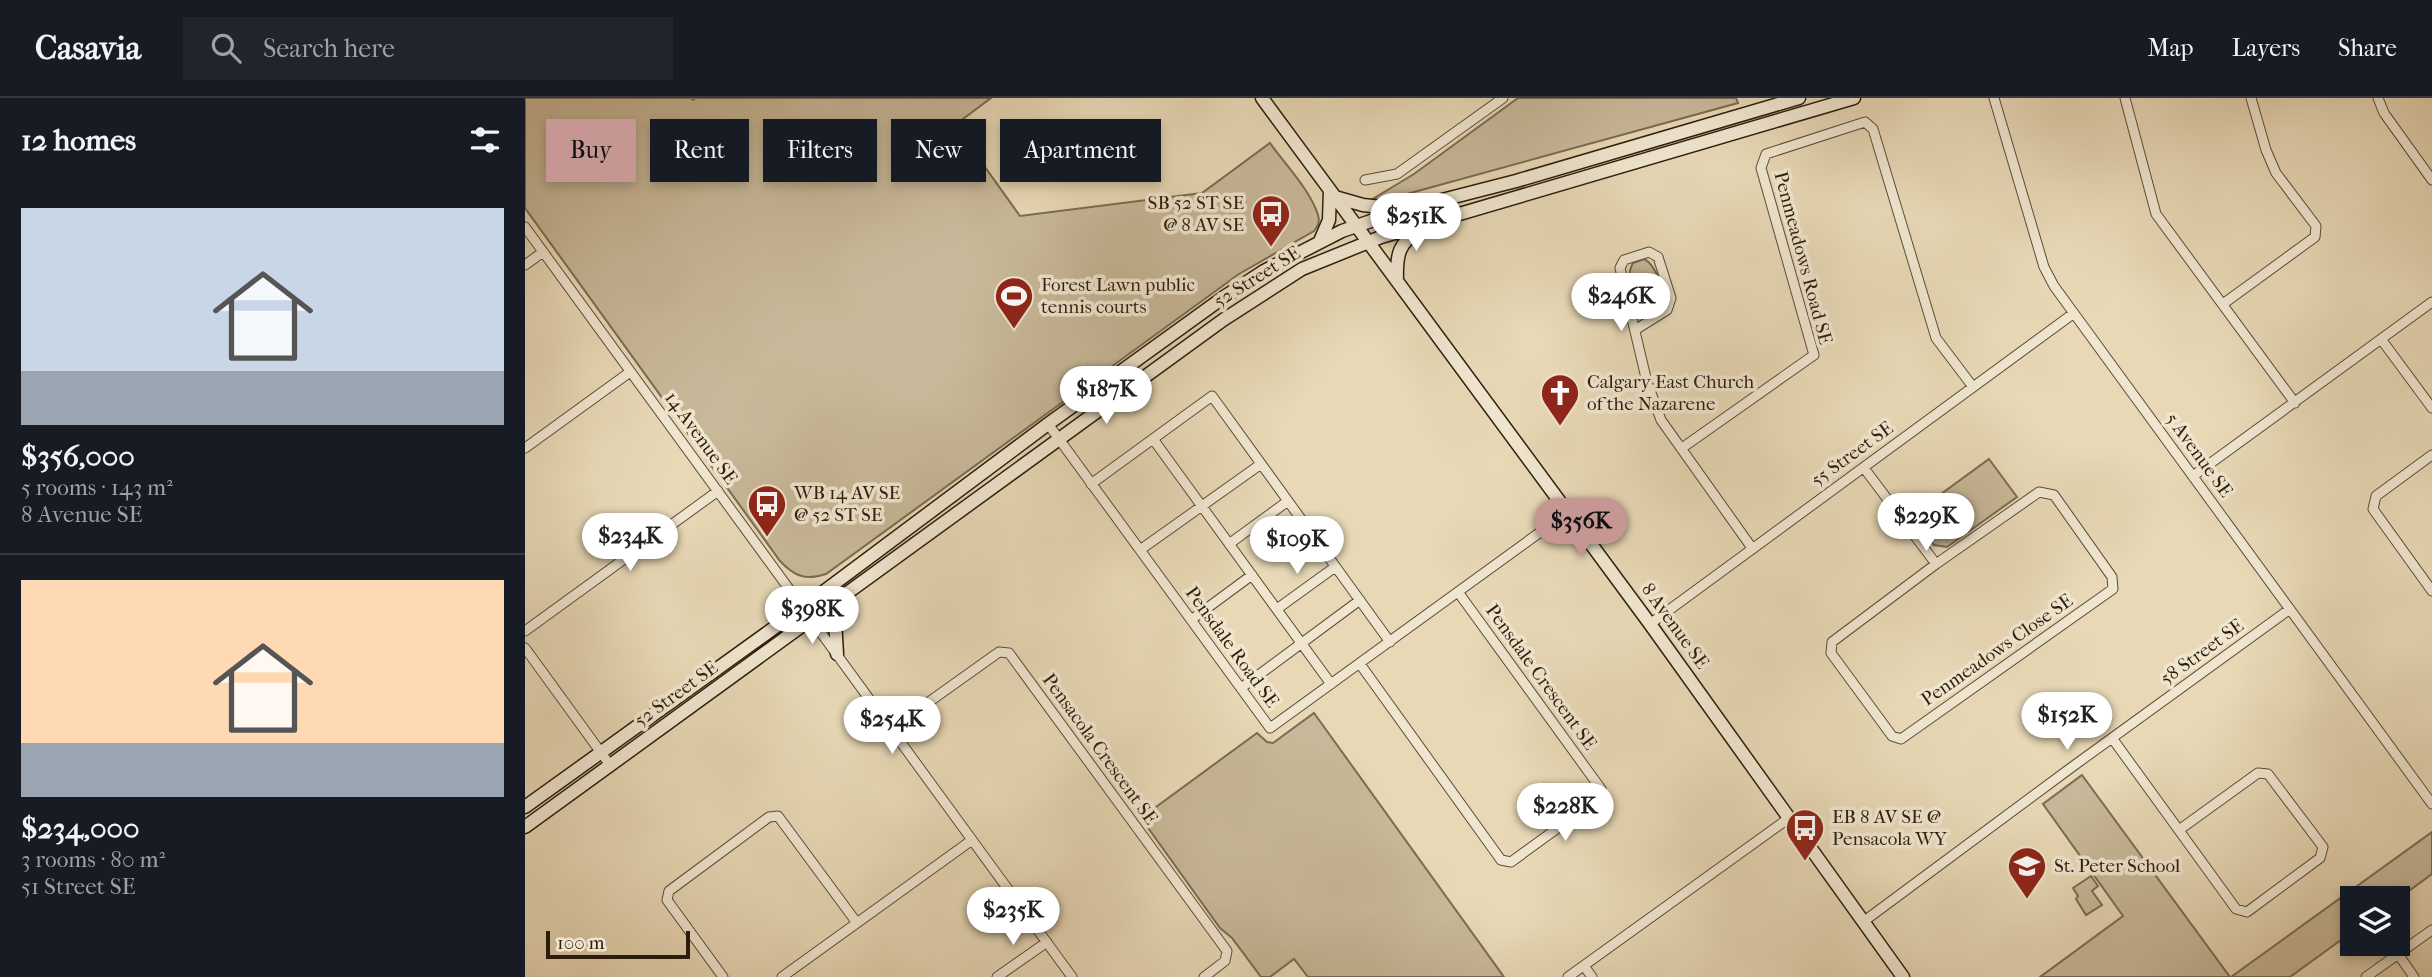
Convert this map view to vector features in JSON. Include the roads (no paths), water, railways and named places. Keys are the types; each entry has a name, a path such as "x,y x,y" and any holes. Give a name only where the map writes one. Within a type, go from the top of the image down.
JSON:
{"main road":[{"name":"8 Avenue SE","path":"1262,98 1650,624 1903,977"},
{"name":"52 Street SE","path":"525,807 803,607 1048,424 1264,271 1319,241 1403,210 1516,181 1799,98"},
{"name":"52 Street SE","path":"525,827 1059,439 1301,269 1427,222 1854,98"},
{"path":"1319,241 1329,220 1333,193 1363,205 1403,210"},
{"path":"1397,282 1396,261 1399,250 1405,240 1427,222"},
{"path":"837,654 835,620 840,600"}],"street":[{"path":"1365,180 1397,174 1503,98"},
{"name":"5 Avenue SE","path":"1994,98 2044,268 2054,286 2432,804"},
{"path":"2125,98 2156,214 2295,403"},
{"path":"2223,304 2315,236 2316,226 2276,173 2266,150 2251,98"},
{"path":"2378,98 2384,113 2432,180"},
{"name":"Penmeadows Road SE","path":"1682,448 1814,355 1761,168 1766,154 1865,122 1873,129 1936,338 1972,387"},
{"name":"14 Avenue SE","path":"525,227 1072,977"},
{"path":"525,264 543,251"},
{"path":"1635,330 1667,310 1671,299 1658,257 1649,252 1624,260 1620,268 1635,330 1652,397 1661,419 1752,548"},
{"path":"2193,476 2432,302"},
{"name":"55 Street SE","path":"1650,624 2074,313"},
{"path":"2381,339 2432,408"},
{"path":"525,448 630,372"},
{"path":"1091,484 1212,396 1390,642"},
{"name":"Pensdale Road SE","path":"1048,424 1271,728 1568,512"},
{"path":"1153,439 1331,684"},
{"path":"2432,455 2376,496 2373,509 2432,591"},
{"path":"1140,550 1261,464"},
{"path":"1864,468 1936,564"},
{"path":"525,631 718,491"},
{"name":"Penmeadows Close SE","path":"2039,492 2054,495 2112,577 2113,589 1901,739 1892,736 1831,653 1832,642 1936,564 2039,492"},
{"path":"1229,544 1288,502"},
{"path":"1277,609 1335,567"},
{"path":"1191,620 1252,575"},
{"name":"Pensdale Crescent SE","path":"1360,664 1501,860 1511,862 1556,832 1599,798 1601,789 1458,592"},
{"path":"1241,688 1360,600"},
{"name":"58 Street SE","path":"1863,922 2290,610"},
{"path":"525,648 610,765"},
{"name":"Pensacola Crescent SE","path":"891,729 999,652 1009,653 1227,951 1225,961 1204,977"},
{"path":"2112,738 2236,909 2247,912 2320,858 2323,847 2268,774 2258,773 2179,830"},
{"path":"723,977 667,901 669,891 769,817 778,816 857,923"},
{"path":"1568,977 1789,818"},
{"path":"782,977 972,840"},
{"path":"2410,946 2432,930"},
{"path":"997,977 1047,942"},
{"path":"2366,977 2395,956"},
{"path":"2399,956 2414,977"},
{"path":"1584,966 1592,977"}],"place":[{"name":"SB 52 ST SE @ 8 AV SE","path":"1271,248"},
{"name":"Forest Lawn public tennis courts","path":"1014,330"},
{"name":"Calgary East Church of the Nazarene","path":"1560,427"},
{"name":"WB 14 AV SE @ 52 ST SE","path":"767,538"},
{"name":"EB 8 AV SE @ Pensacola WY","path":"1805,862"},
{"name":"St. Peter School","path":"2027,900"}]}
